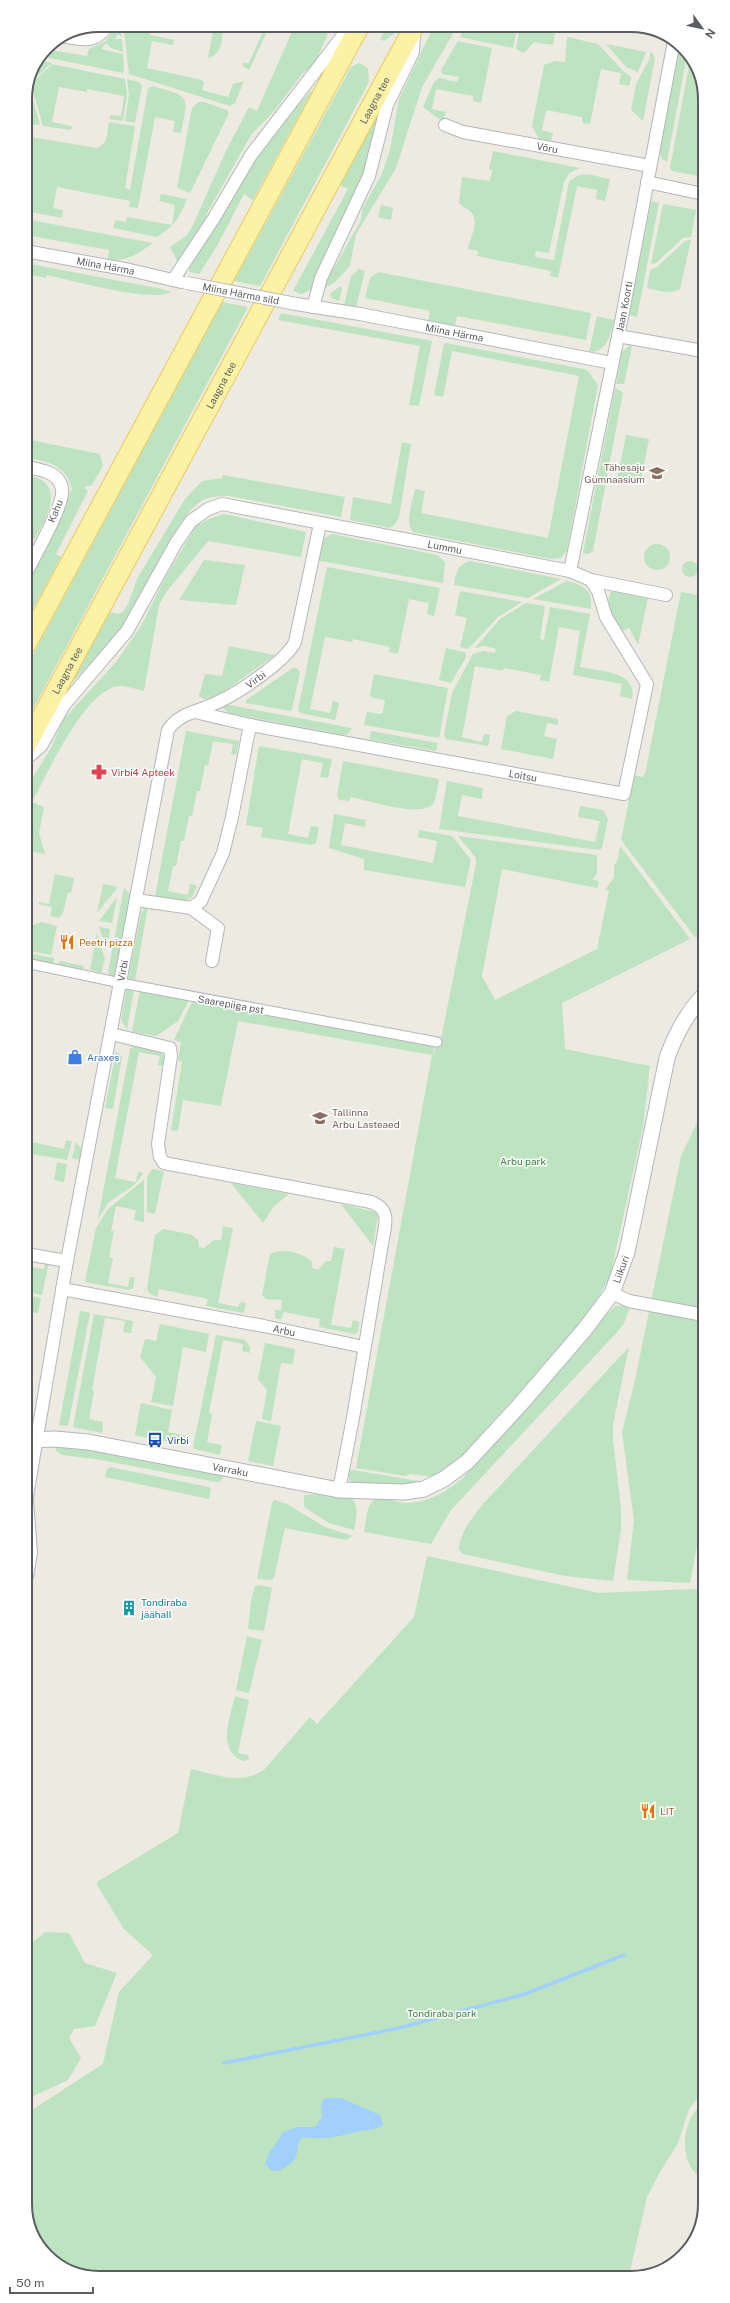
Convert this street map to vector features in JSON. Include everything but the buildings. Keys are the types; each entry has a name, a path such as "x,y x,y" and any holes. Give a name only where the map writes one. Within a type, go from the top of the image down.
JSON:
{"main road":[{"path":"32,634 356,32"},
{"name":"Laagna tee","path":"32,735 411,32"}],"street":[{"path":"72,37 91,40 103,32"},
{"path":"173,280 214,218 251,155 346,32"},
{"path":"314,307 325,268 370,176 387,105 412,52 414,32"},
{"name":"Jaan Koorti","path":"570,571 618,336 673,47"},
{"name":"Võru","path":"445,125 463,132 650,166"},
{"path":"647,182 698,193"},
{"name":"Miina Härma","path":"32,252 130,270 187,283"},
{"name":"Miina Härma sild","path":"187,283 296,304"},
{"name":"Miina Härma","path":"296,304 612,363"},
{"path":"618,336 698,350"},
{"name":"Kahu","path":"32,469 50,473 56,478 62,489 61,502 32,561"},
{"name":"Lummu","path":"32,754 41,746 64,705 127,631 176,543 191,521 208,509 222,504 570,571 591,580 666,595"},
{"name":"Virbi","path":"32,1434 62,1289 168,730 175,720 225,698 277,664 292,647 320,524"},
{"name":"Loitsu","path":"195,712 250,725 624,794 647,684 606,617 598,591 591,580"},
{"path":"191,908 201,901 223,853 232,817 250,725"},
{"path":"136,900 191,908 218,928 212,961"},
{"name":"Saarepiiga pst","path":"32,964 120,983 437,1042"},
{"name":"Liikuri","path":"433,1485 457,1470 490,1439 585,1329 612,1293 627,1252 667,1058 679,1029 698,1002"},
{"path":"111,1034 170,1048 171,1056 158,1144 160,1157 164,1163 371,1202 380,1205 385,1210 386,1219 383,1238 353,1418 339,1490"},
{"path":"32,1255 67,1261"},
{"name":"Arbu","path":"62,1289 264,1326 364,1347"},
{"path":"612,1293 630,1301 698,1314"},
{"name":"Varraku","path":"32,1439 88,1442 339,1490 404,1492 433,1485"}],"green space":[{"path":"112,32 121,33 122,37 118,34 115,39 122,39 123,52 109,47 108,44 105,44 101,49 123,54 123,73 47,57 54,50 87,56 89,49 106,41"},
{"path":"124,32 150,32 150,35 174,40 173,45 152,41 147,68 201,80 204,82 202,90 228,97 233,84 244,81 235,103 230,106 129,74"},
{"path":"213,32 222,32 222,41 219,50 212,57 208,58"},
{"path":"263,32 267,32 249,70 244,67 242,63 249,63"},
{"path":"292,32 329,32 315,63 303,73 274,111 251,135 206,215 207,216 178,263 170,247 187,235 192,227 226,151 249,107 257,111"},
{"path":"384,32 395,32 384,41 380,39"},
{"path":"432,32 454,32 422,87 396,168 356,234 350,266 335,282 323,289 330,269 333,270 361,220 362,209 382,174 390,150 399,99"},
{"path":"462,32 516,32 513,48 460,37"},
{"path":"519,32 555,33 553,45 534,42 524,53 516,49"},
{"path":"567,37 598,44 623,71 631,77 629,86 619,84 621,73 601,69 590,124 582,123 582,117 546,110 542,130 553,133 551,141 539,139 532,126 544,65 555,61 565,62"},
{"path":"458,41 492,48 481,103 473,101 473,96 436,89 432,109 446,112 443,122 423,107 434,82 439,78 457,82 459,77 442,74 441,70"},
{"path":"606,44 646,52 638,72 626,67"},
{"path":"651,51 655,58 643,121 631,110 636,84 649,60"},
{"path":"678,52 686,61 667,162 662,159 659,151"},
{"path":"44,61 52,63 35,78"},
{"path":"359,63 368,68 369,82 260,286 234,281 351,67"},
{"path":"52,64 125,79 127,94 123,121 109,119 111,115 121,116 124,96 87,89 87,92 59,87 52,122 72,126 71,130 43,126 33,90 35,80"},
{"path":"689,66 696,81 698,99 698,176 672,171 670,168"},
{"path":"127,79 139,82 142,86 135,123 125,121 129,94"},
{"path":"152,86 180,95 184,99 185,110 181,133 173,132 175,121 155,117 138,208 129,207 130,201 57,187 53,208 63,210 62,218 32,212 32,137 97,148 106,140 109,122 135,126 125,188 130,190 148,89"},
{"path":"314,88 253,200 244,194 217,246 199,274 189,272 190,265 271,134"},
{"path":"32,97 40,125 32,124"},
{"path":"198,102 204,102 227,110 229,113 190,193 177,188 192,108"},
{"path":"380,112 366,173 315,275 314,289 301,294 293,291 348,189 340,185 377,113"},
{"path":"493,151 580,168 569,173 564,182 549,253 536,251 535,257 554,260 569,182 578,176 588,174 610,179 605,201 596,199 597,190 577,186 558,278 550,276 551,271 477,256 478,251 468,249 474,230 475,220 471,212 459,202 462,177 490,181 492,170 489,169"},
{"path":"161,194 187,199 176,221 172,225 175,205 159,201"},
{"path":"651,201 659,203 637,317 629,315"},
{"path":"663,204 696,210 691,237 683,238 656,263 651,264"},
{"path":"381,205 393,208 391,220 378,217"},
{"path":"127,217 172,225 157,237 113,228 115,220 126,222"},
{"path":"32,220 153,243 137,254 120,260 108,259 109,250 32,236"},
{"path":"691,240 680,289 668,292 647,288 650,270 657,267 685,241"},
{"path":"32,264 171,292 161,295 147,295 111,290 47,275 46,278 32,275"},
{"path":"359,269 365,271 356,307 344,305 351,276"},
{"path":"378,272 591,313 586,340 457,316 455,326 428,321 430,311 365,298 370,278"},
{"path":"340,286 342,289 339,301 332,298 330,294"},
{"path":"222,302 247,307 32,711 32,657"},
{"path":"281,313 432,341 419,406 409,405 420,346 278,320"},
{"path":"597,316 614,320 609,337 604,346 595,351 589,352"},
{"path":"446,343 584,369 588,371 598,385 567,550 561,558 551,559 413,532 410,528 409,517 415,489 425,491 421,513 548,538 579,376 452,351 443,397 434,395 444,344"},
{"path":"629,346 632,346 624,384 616,384 622,352"},
{"path":"615,388 623,392 593,551 588,554 583,553"},
{"path":"626,435 649,439 640,484 617,480"},
{"path":"32,440 100,454 103,466 91,486 86,486 84,488 88,491 56,554 61,557 32,611 32,572 72,489 65,474 60,469 32,459"},
{"path":"402,442 411,444 399,517 395,524 390,528 350,520 353,497 391,504"},
{"path":"223,475 345,497 341,517 229,496 204,499 188,514 169,541 129,617 117,635 71,683 109,612 118,614 123,612 128,604 137,579 185,499 202,481 222,478"},
{"path":"35,477 45,483 50,491 51,501 43,523 32,543 32,478"},
{"path":"224,514 306,532 301,557 208,541 167,591 159,605 144,691 129,687 117,686 102,694 90,705 67,737 32,802 32,779 51,748 63,720 116,662 141,626 165,578 196,526 209,519"},
{"path":"332,534 437,555 445,562 443,583 315,560 320,541"},
{"path":"657,544 666,548 670,557 666,566 657,570 648,566 644,557 648,548"},
{"path":"204,560 245,565 236,605 179,600"},
{"path":"470,561 561,579 528,598 454,585 460,567"},
{"path":"687,561 693,561 698,566 696,575 693,577 687,577 682,572 682,566"},
{"path":"327,567 440,588 434,616 427,614 429,603 409,599 398,654 389,652 390,647 353,639 352,642 325,637 310,709 330,713 333,701 339,703 335,720 300,713 298,710"},
{"path":"567,581 578,584 586,589 590,597 591,609 533,599"},
{"path":"460,591 522,602 498,617 468,649 460,647 467,618 455,615"},
{"path":"612,591 648,598 638,645 629,628 622,631 610,611 608,602"},
{"path":"681,592 698,595 698,938 695,937 621,840 634,775 642,777 645,774"},
{"path":"526,603 545,606 540,639 544,640 550,607 590,614 580,667 607,672 623,677 629,682 632,690 632,699 620,696 622,684 573,675 580,631 559,627 549,682 540,680 541,675 504,668 503,671 475,666 462,737 482,742 484,734 490,735 488,746 446,739 444,735 452,693 473,654 484,651 495,653 496,649 485,646 475,648 500,619"},
{"path":"229,646 275,655 215,698 204,699 199,696 205,674 222,676"},
{"path":"446,648 465,652 466,657 451,683 439,680"},
{"path":"293,668 297,668 300,672 292,710 290,711 246,703 246,700"},
{"path":"374,674 448,688 439,738 364,725 367,712 382,714 385,700 373,698 370,695"},
{"path":"224,704 352,728 348,734 344,735 229,713 223,708"},
{"path":"516,711 558,719 558,725 547,723 544,736 557,739 553,759 501,749 507,716"},
{"path":"186,731 239,741 236,755 231,754 233,744 213,741 208,766 205,765 200,791 197,791 192,816 189,816 184,841 181,841 176,866 173,866 168,891 188,895 190,884 197,886 192,897 185,901 155,896"},
{"path":"371,731 438,743 436,751 369,739"},
{"path":"259,746 332,759 328,778 320,777 323,763 302,759 288,834 308,838 311,826 319,827 316,843 311,845 261,837 263,828 246,825"},
{"path":"343,761 439,779 433,804 423,809 403,809 351,797 349,801 339,800 337,796"},
{"path":"447,781 483,788 482,799 462,795 458,816 595,842 600,821 578,817 580,806 603,810 608,819 602,848 599,850 439,829"},
{"path":"32,802 44,807 39,833 45,854 32,851"},
{"path":"334,814 366,820 365,827 345,823 341,845 433,863 437,841 418,837 419,830 452,836 471,860 465,887 364,870 364,859 329,848"},
{"name":"Arbu park","path":"458,836 597,855 597,874 592,879 598,881 599,884 597,888 502,869 482,976 495,1000 597,949 609,891 605,890 614,877 614,866 618,859 620,846 690,939 562,1003 565,1049 650,1066 643,1127 610,1277 594,1304 570,1336 458,1461 434,1477 410,1474 406,1476 356,1468 432,1055 238,1021 221,1106 183,1100 178,1131 171,1130 182,1062 178,1060 181,1042 174,1040 192,1002 434,1045 433,1054 442,1034 476,864 476,858"},
{"path":"55,874 74,878 71,893 68,892 63,913 59,918 50,916 52,907 39,904 38,902 49,904"},
{"path":"103,884 118,887 97,913"},
{"path":"124,888 131,895 116,976 110,976 108,972"},
{"path":"117,897 112,923 99,921"},
{"path":"148,907 135,980 128,979 141,913"},
{"path":"42,922 57,926 51,955 32,951 33,925"},
{"path":"99,927 110,929 107,948"},
{"path":"97,933 105,959 101,973 90,969"},
{"path":"32,954 54,958 53,964 32,959"},
{"path":"60,961 84,966 83,970 58,965"},
{"path":"127,987 134,989 127,1030 121,1020"},
{"path":"140,990 189,1000 178,1021 156,1036 132,1032"},
{"path":"134,1046 160,1052 164,1056 163,1066 158,1065 160,1056 139,1052 115,1178 136,1182 138,1172 144,1173 135,1184 108,1203 98,1219 130,1049"},
{"path":"116,1051 122,1057 113,1109 105,1108"},
{"path":"698,1121 698,1541 690,1583 627,1580 634,1521 622,1432 635,1380 681,1156"},
{"path":"66,1140 72,1141 67,1160 32,1154 32,1142 64,1149"},
{"path":"76,1142 81,1148 82,1160 72,1158"},
{"path":"57,1162 67,1164 64,1182 54,1180"},
{"path":"152,1169 164,1171 155,1214 147,1212 147,1177"},
{"path":"144,1180 144,1222 134,1220 136,1210 116,1206 111,1231 114,1231 109,1257 113,1258 108,1283 128,1287 130,1277 135,1278 133,1288 129,1290 85,1282 96,1228 108,1209"},
{"path":"231,1183 289,1194 274,1206 263,1223"},
{"path":"341,1204 376,1212 378,1216 373,1246"},
{"path":"223,1226 233,1228 218,1303 238,1307 240,1302 246,1303 244,1313 206,1306 208,1299 159,1289 157,1297 150,1294 147,1289 155,1235 163,1229 190,1234 198,1240 199,1247 204,1248 214,1240 221,1240"},
{"path":"334,1247 345,1249 331,1325 351,1328 353,1320 360,1322 357,1333 355,1334 319,1327 320,1319 284,1312 281,1320 275,1318 275,1310 281,1310 282,1300 266,1299 262,1295 270,1254 274,1252 286,1251 304,1256 312,1262 312,1268 318,1270 326,1261 331,1261"},
{"path":"46,1262 49,1262 42,1295 32,1293 32,1267 44,1269"},
{"path":"32,1296 41,1298 38,1313 32,1312"},
{"path":"623,1305 630,1307 624,1323 619,1330 451,1510 431,1544 364,1532 369,1506 374,1500 382,1498 400,1503 413,1503 442,1493 462,1479 611,1310 616,1306"},
{"path":"80,1311 90,1313 68,1426 59,1425"},
{"path":"94,1314 133,1321 131,1333 123,1332 125,1321 105,1318 92,1390 94,1391 89,1419 103,1422 102,1433 73,1427"},
{"path":"160,1324 209,1334 206,1352 183,1347 173,1406 151,1402 156,1377 140,1357 145,1339 156,1341"},
{"path":"216,1335 245,1340 250,1347 250,1353 242,1351 243,1344 223,1340 209,1413 212,1414 207,1442 222,1445 220,1455 195,1449 193,1447"},
{"path":"265,1343 295,1349 293,1364 281,1363 271,1421 262,1419 267,1390 258,1379"},
{"path":"629,1347 613,1424 613,1440 621,1509 621,1530 613,1581 565,1576 463,1554 459,1550 461,1537 483,1504"},
{"path":"141,1403 172,1410 168,1432 188,1436 187,1445 137,1436 135,1434"},
{"path":"256,1421 281,1426 273,1466 248,1461"},
{"path":"56,1446 100,1451 224,1475 221,1481 217,1482 95,1459 62,1455 56,1451"},
{"path":"110,1467 209,1487 211,1489 209,1499 105,1477 107,1469"},
{"path":"353,1470 424,1482 412,1486 352,1483 349,1479 348,1471"},
{"path":"321,1494 348,1497 352,1500 355,1504 356,1510 354,1530 329,1523 304,1507 304,1495"},
{"path":"274,1500 287,1504 325,1527 353,1536 346,1540 285,1528 274,1578 272,1580 257,1579 272,1503"},
{"name":"Tondiraba park","path":"427,1556 599,1593 698,1590 698,2097 689,2109 678,2143 647,2197 630,2271 94,2271 81,2269 65,2262 58,2257 43,2241 34,2222 32,2204 32,2110 103,2064 119,1992 153,1955 124,1929 97,1885 97,1882 178,1833 191,1769 219,1776 237,1778 255,1775 264,1770 310,1717 317,1724 414,1617"},
{"path":"261,1585 272,1588 264,1631 248,1629 251,1601 255,1586"},
{"path":"247,1636 262,1640 249,1693 236,1690"},
{"path":"235,1696 249,1700 238,1753 248,1755 249,1759 243,1761 235,1756 227,1742 228,1724"},
{"path":"45,1932 69,1933 85,1963 117,1973 95,2026 74,2029 69,2038 81,2058 68,2080 32,2097 32,1943"},
{"path":"698,2108 698,2175 689,2163 685,2147 685,2139 689,2122"}],"water":[{"path":"325,2098 341,2098 380,2115 383,2125 375,2129 346,2135 318,2138 304,2137 299,2141 296,2156 293,2161 279,2171 271,2170 265,2164 266,2159 283,2132 297,2127 315,2127 322,2117 321,2104"}],"waterway":[{"path":"224,2063 399,2028 525,1994 624,1955"}],"place":[{"name":"Tähesaju Gümnaasium","path":"657,473"},
{"name":"Virbi4 Apteek","path":"99,772"},
{"name":"Peetri pizza","path":"67,942"},
{"name":"Araxes","path":"75,1057"},
{"name":"Tallinna Arbu Lasteaed","path":"320,1118"},
{"name":"Virbi","path":"155,1440"},
{"name":"Tondiraba jäähall","path":"129,1608"},
{"name":"LIT","path":"648,1811"}]}
